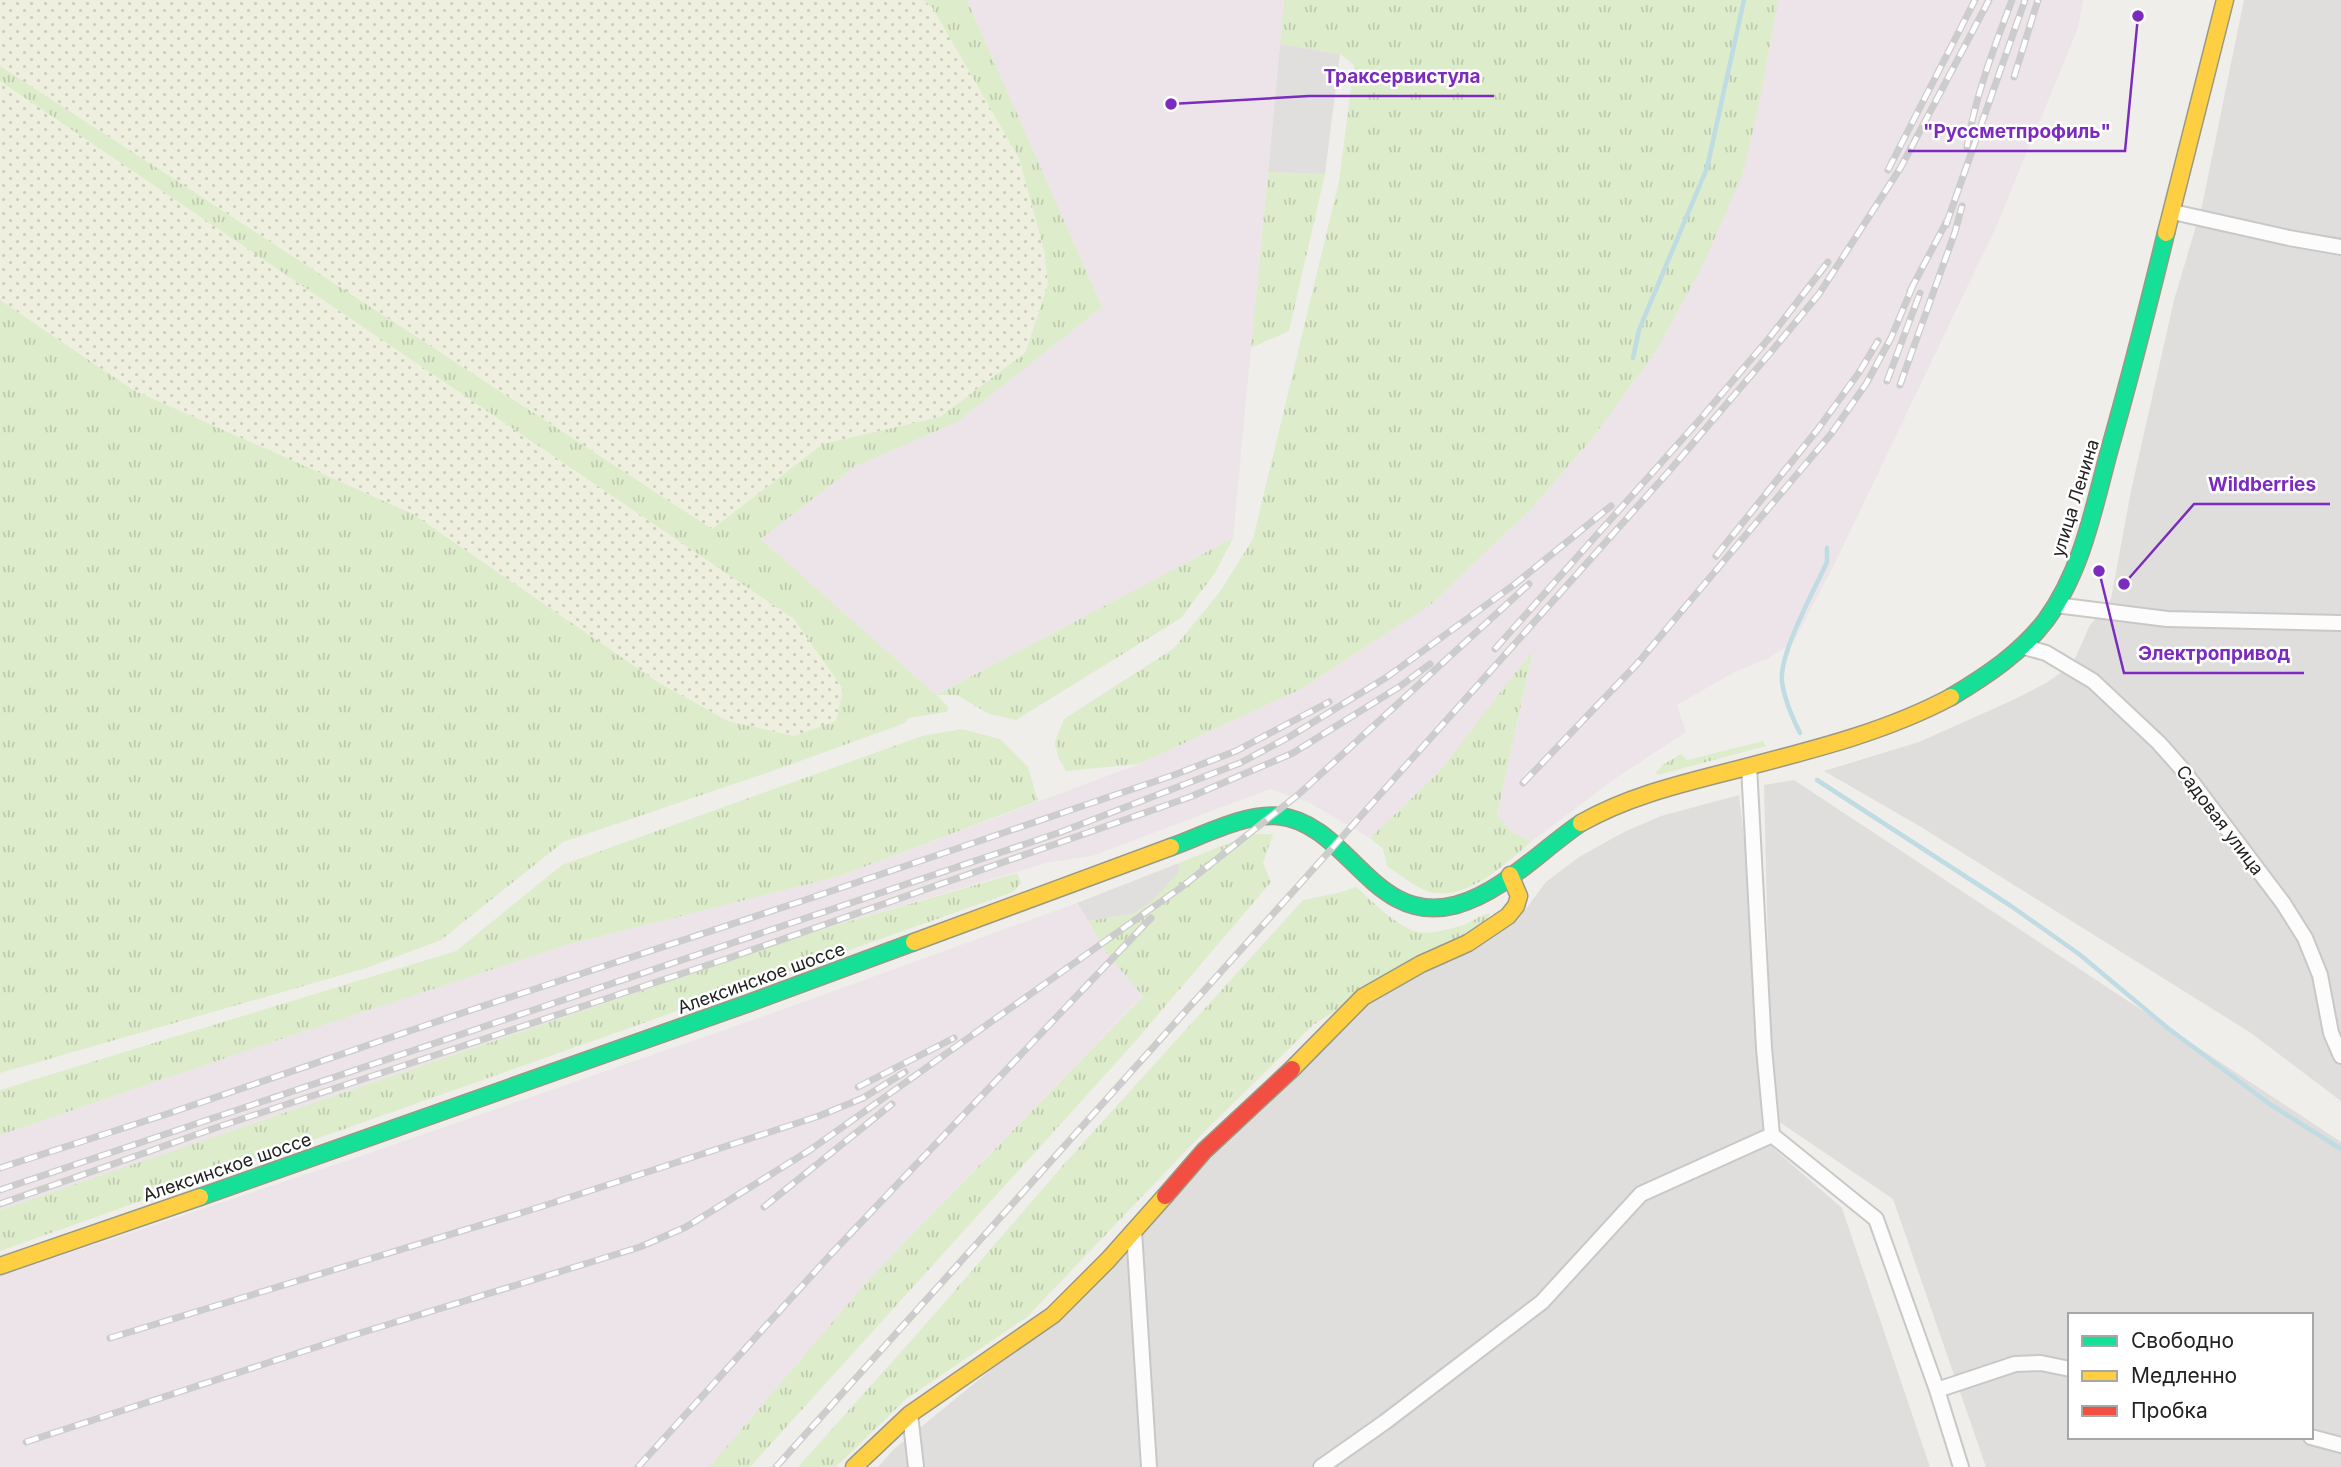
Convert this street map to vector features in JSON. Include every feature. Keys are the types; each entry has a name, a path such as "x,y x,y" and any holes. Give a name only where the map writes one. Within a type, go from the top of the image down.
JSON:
{"main road":[{"name":"улица Ленина","path":"1510,875 1563,835 1626,801 1916,717 1974,684 2021,646 2043,624 2076,566 2085,540 2173,212 2225,0"},
{"name":"Алексинское шоссе","path":"0,1266 749,1003 1247,818 1278,816 1309,826 1377,886 1408,904 1437,908 1460,904 1480,895 1510,875"},
{"path":"855,1467 910,1414 1053,1315 1108,1260 1204,1151 1274,1087 1363,998 1420,964 1468,943 1508,916 1516,906 1519,896 1510,875"}],"street":[{"path":"2173,212 2295,240 2341,247"},
{"path":"2056,605 2167,619 2341,623"},
{"name":"Садовая улица","path":"2021,646 2046,653 2093,681 2159,743 2182,769 2275,892 2305,938 2320,975 2329,1025 2341,1056"},
{"path":"1749,766 1764,1048 1772,1135 1876,1219 1937,1390 1961,1467"},
{"path":"1321,1467 1385,1422 1542,1302 1641,1194 1772,1135"},
{"path":"1134,1231 1149,1467"},
{"path":"1937,1390 2015,1364 2041,1363 2068,1369"},
{"path":"910,1414 916,1467"},
{"path":"2313,1438 2341,1445"}],"shaded area":[{"path":"967,0 1284,0 1233,538 936,695 761,539 854,467 957,422 1102,307"},
{"path":"1778,0 2083,0 2078,28 1997,225 1835,563 1793,643 1677,705 1686,732 1616,778 1532,841 1513,833 1497,815 1533,652 1438,773 1370,838 1308,802 1270,789 1092,856 1050,862 820,930 0,1210 0,1135 566,945 840,876 1139,764 1301,689 1430,605 1530,510 1591,440 1656,351 1703,265 1760,100"},
{"path":"2244,0 2341,0 2341,1101 2251,1033 1921,827 1824,771 1919,742 2046,683 2072,665 2090,625 2111,599 2131,491 2174,300 2202,206"},
{"path":"1280,44 1340,54 1325,174 1268,172"},
{"path":"1794,780 2341,1142 2341,1467 1986,1467 1893,1199 1772,1117 1764,785"},
{"path":"1739,795 1751,895 1765,1116 1763,1131 1774,1149 1842,1208 1930,1467 878,1467 893,1450 1088,1290 1212,1155 1367,1000 1516,922 1546,882 1579,857 1624,832 1661,816"},
{"path":"1179,863 1179,872 1151,902 1132,914 1088,921 1077,903"},
{"path":"1077,903 1107,954 1143,995 871,1277 709,1467 0,1467 0,1276 364,1155 770,1014"}],"green space":[{"path":"0,0 923,0 932,7 1019,158 1044,250 1048,284 1024,353 940,417 823,444 712,529 0,66"},
{"path":"923,0 967,0 1102,307 957,422 854,467 761,539 936,695 1233,538 1215,573 1181,618 1016,720 989,714 957,695 937,695 948,707 947,712 908,718 905,723 778,769 563,842 441,940 366,968 0,1073 0,300 133,390 413,514 659,683 728,721 794,736 836,721 843,689 794,619 0,81 0,66 712,529 823,444 940,417 1025,353 1048,284 1044,250 1019,158 932,7"},
{"path":"1284,0 1778,0 1760,100 1743,173 1703,265 1656,351 1591,440 1530,510 1430,605 1301,689 1139,764 1066,771 1058,757 1055,742 1064,719 1173,649 1219,593 1253,539 1339,181 1354,65 1340,54 1280,44"},
{"path":"0,81 794,619 843,689 836,721 794,736 728,721 659,683 413,514 133,390 0,300"},
{"path":"1268,172 1325,174 1289,331 1251,348"},
{"path":"1533,650 1497,815 1513,833 1532,841 1496,871 1468,888 1438,893 1424,890 1387,866 1383,849 1370,838 1438,773"},
{"path":"962,729 1000,739 1028,767 1038,801 840,876 566,945 0,1135 0,1090 456,951 562,865 922,736"},
{"path":"1763,741 1766,746 1658,775 1655,773 1681,754 1687,760"},
{"path":"1251,834 1273,834 1263,863 1271,882 1133,1044 750,1467 709,1467 871,1277 1143,996 1107,954 1088,921 1132,914 1179,872 1179,863"},
{"path":"1017,873 1021,883 1013,892 0,1251 0,1210 820,930"},
{"path":"1356,887 1394,920 1423,933 1461,926 1490,913 1486,923 1469,937 1432,949 1313,1025 1199,1137 1027,1317 906,1399 836,1467 798,1467 1065,1163 1303,900"}],"waterway":[{"path":"1633,358 1639,330 1707,168 1744,0"},
{"path":"1800,733 1785,694 1783,669 1792,638 1827,562 1827,548"},
{"path":"1817,780 2011,906 2079,954 2169,1029 2271,1105 2341,1149"}],"railway":[{"path":"1888,170 1975,0"},
{"path":"776,1467 1671,469 1819,294 1901,167 1989,0"},
{"path":"1967,147 1980,91 2012,0"},
{"path":"1946,225 2025,0"},
{"path":"2014,77 2038,0"},
{"path":"1900,385 1962,206"},
{"path":"1910,291 1949,217"},
{"path":"1495,649 1702,417 1770,337 1828,262"},
{"path":"1523,783 1637,664 1831,434 1866,384 1891,338 1914,283"},
{"path":"1887,381 1920,293"},
{"path":"1716,556 1818,429 1878,341"},
{"path":"0,1190 1061,832 1240,763 1289,737 1387,677 1515,584 1611,506"},
{"path":"26,1442 344,1338 640,1247 686,1227 810,1150 1183,886 1299,794 1529,584"},
{"path":"0,1204 218,1127 729,958 1190,797 1293,753 1399,687 1430,664"},
{"path":"0,1168 1174,775 1236,751 1329,702"},
{"path":"638,1467 832,1253 1151,918"},
{"path":"858,1087 954,1038"},
{"path":"110,1338 537,1208 819,1116 863,1098 905,1072"},
{"path":"764,1207 892,1104"}],"traffic: fast":[{"path":"1951,697 1990,672 2026,643 2046,620 2068,582 2091,520 2166,233"},
{"path":"1171,847 1224,826 1252,818 1278,816 1303,823 1324,836 1381,888 1403,901 1427,908 1456,905 1490,890 1581,823"},
{"path":"200,1197 914,942"}],"traffic: slow":[{"path":"2166,233 2225,0"},
{"path":"1581,823 1652,793 1870,732 1951,697"},
{"path":"914,942 1171,847"},
{"path":"1292,1069 1363,997 1421,964 1468,943 1508,916 1516,906 1519,896 1510,875"},
{"path":"854,1467 910,1414 1053,1315 1108,1260 1165,1196"},
{"path":"0,1266 200,1197"}],"traffic: jam":[{"path":"1165,1196 1204,1151 1292,1069"}],"place":[{"name":"\"Руссметпрофиль\"","path":"2138,16"},
{"name":"Траксервистула","path":"1171,104"},
{"name":"Электропривод","path":"2099,571"},
{"name":"Wildberries","path":"2124,584"}]}
